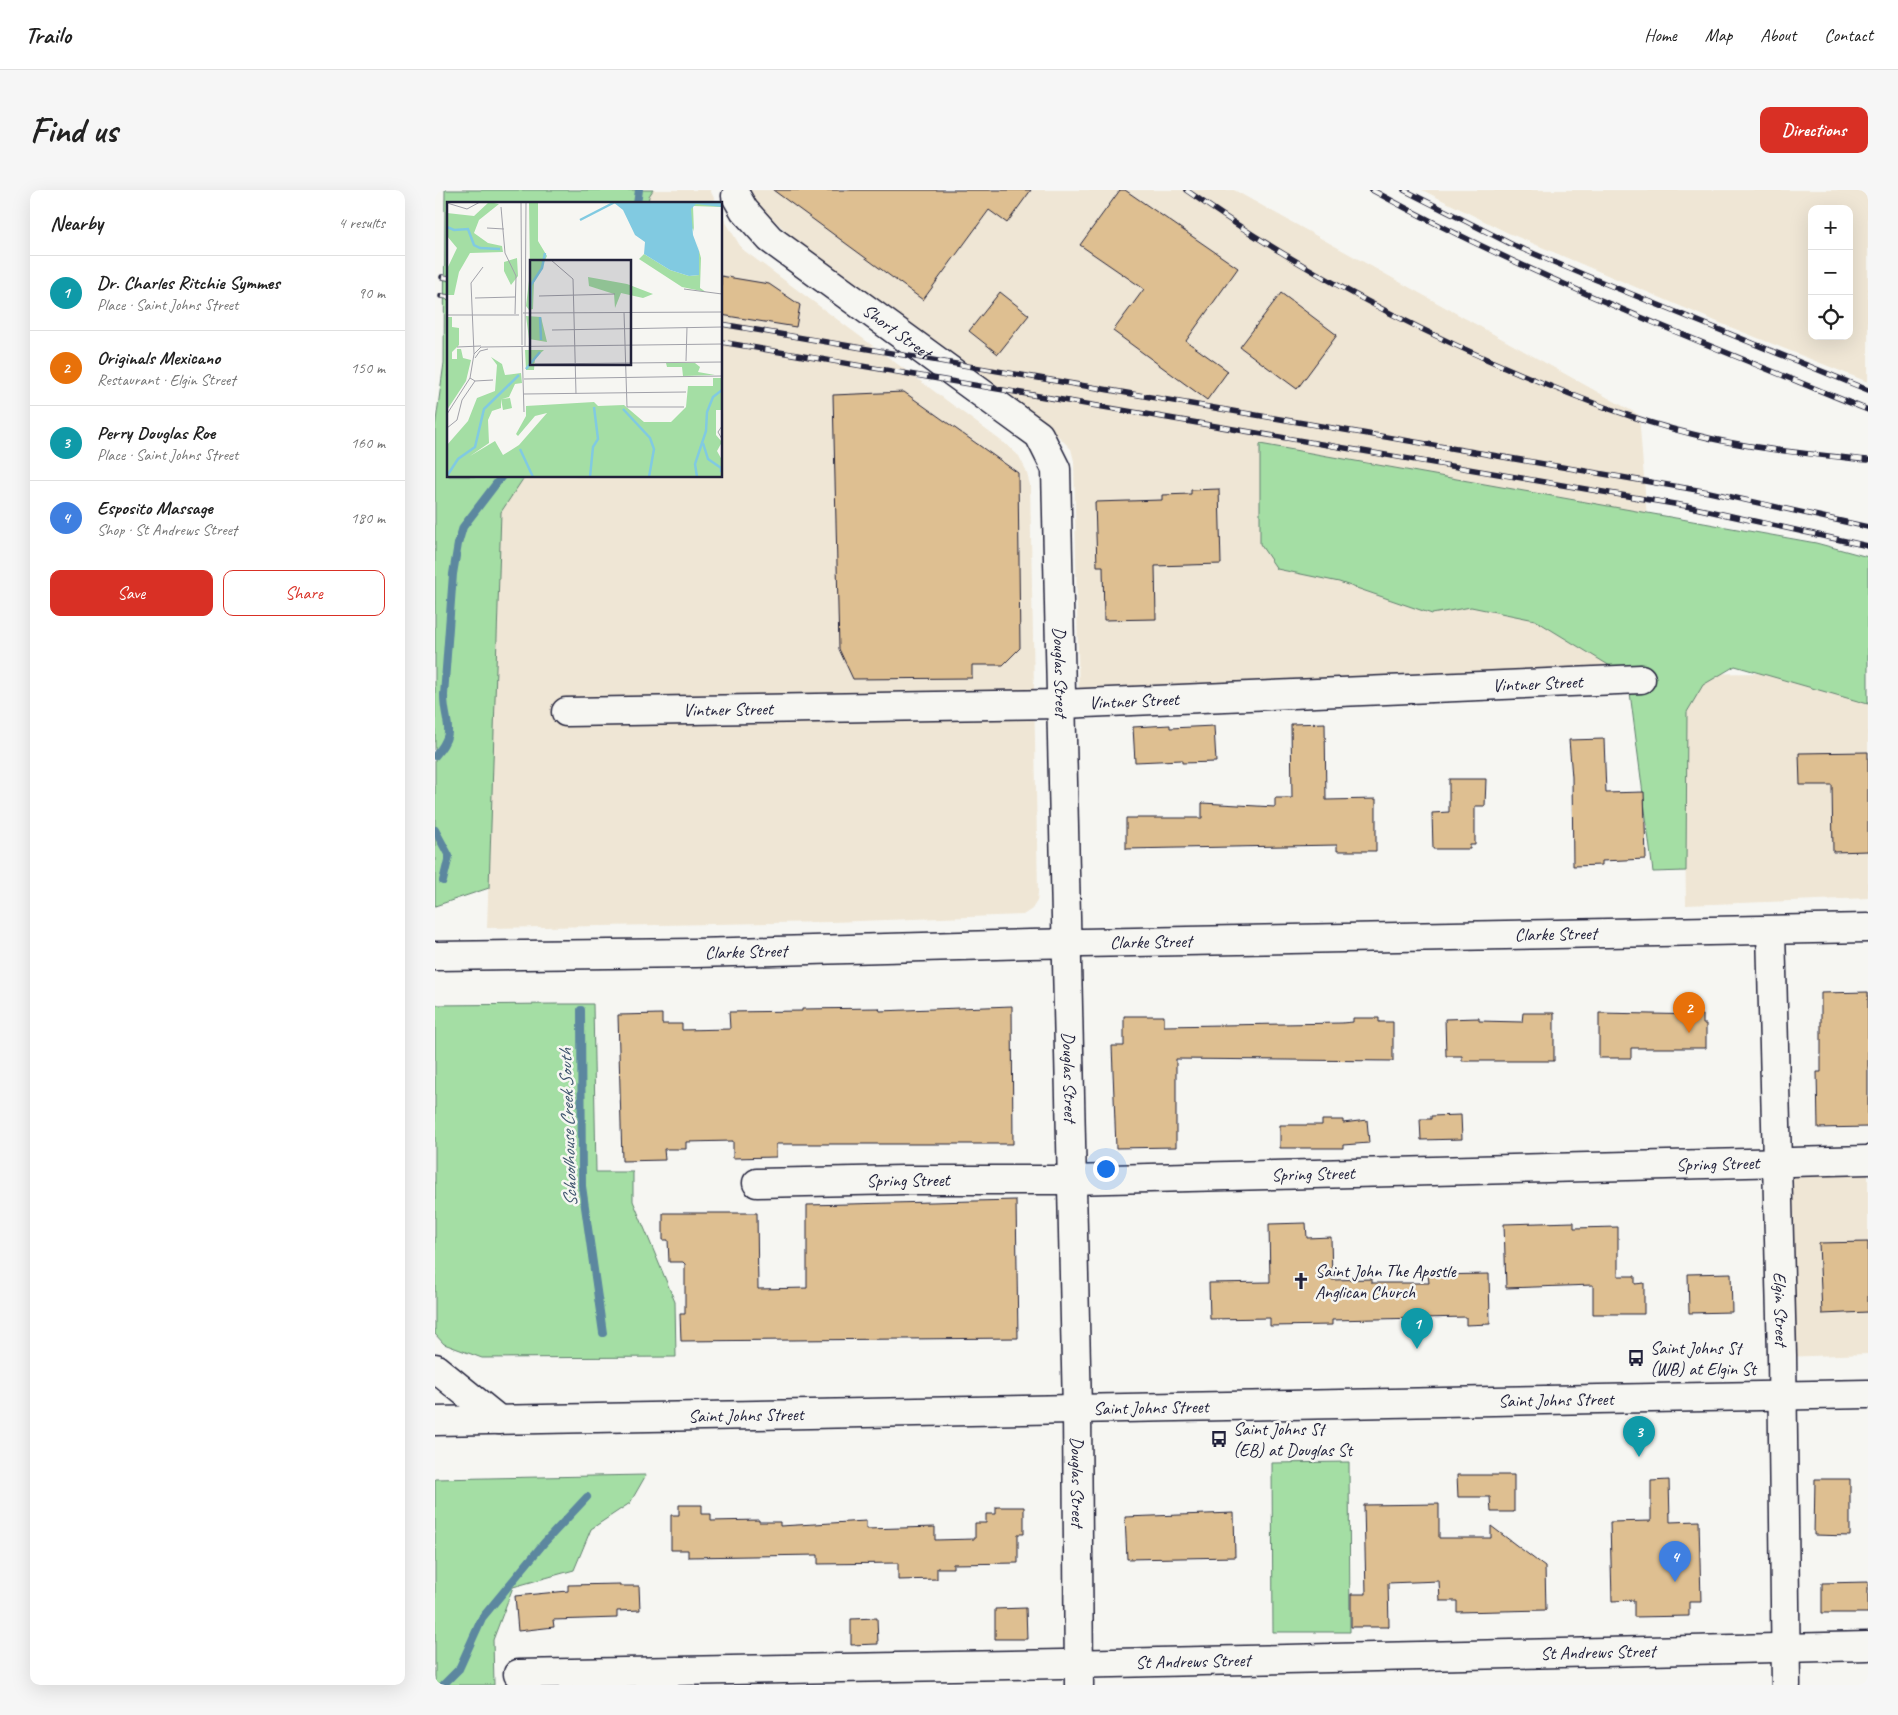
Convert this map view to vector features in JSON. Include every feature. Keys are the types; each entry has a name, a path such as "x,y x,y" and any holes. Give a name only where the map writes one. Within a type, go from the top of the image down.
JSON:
{"street":[{"name":"Short Street","path":"735,196 744,210 770,239 1039,435 1056,469"},
{"name":"Douglas Street","path":"1056,469 1077,1410 1079,1674"},
{"name":"Vintner Street","path":"566,712 1062,704 1641,678"},
{"name":"Clarke Street","path":"435,956 1868,928"},
{"name":"Elgin Street","path":"1771,931 1782,1396 1786,1685"},
{"path":"435,936 496,956"},
{"name":"Spring Street","path":"757,1183 912,1180 1071,1180 1868,1160"},
{"path":"435,1368 499,1420"},
{"name":"Saint Johns Street","path":"435,1421 1868,1394"},
{"name":"St Andrews Street","path":"518,1674 1079,1674 1786,1647 1868,1646"}],"shaded area":[{"path":"653,190 710,190 716,202 648,202 649,196"},
{"path":"741,190 1234,190 1639,415 1656,633 1683,674 1767,673 1868,704 1868,898 1686,905 1683,675 1079,698 1074,461 1071,449 1058,436 800,244"},
{"path":"1422,190 1868,190 1868,382 1720,323 1506,232"},
{"path":"723,217 742,249 1008,446 1019,456 1026,470 1030,485 1038,892 1037,901 1032,909 1023,915 831,922 487,928 501,512 524,478 723,478"},
{"path":"1868,1161 1868,1354 1782,1357 1777,1162"}],"green space":[{"path":"445,190 653,190 649,196 648,202 447,202 447,478 524,478 501,512 489,888 435,906 435,428 444,363"},
{"path":"1260,444 1816,543 1868,557 1868,704 1735,666 1703,685 1687,712 1686,871 1653,872 1628,677 1535,620 1471,607 1432,614 1339,582 1277,569 1260,544"},
{"path":"593,1004 596,1172 633,1172 633,1201 675,1302 676,1357 482,1358 444,1344 435,1334 435,1005"},
{"path":"1349,1462 1350,1632 1273,1632 1272,1463"},
{"path":"646,1475 630,1503 591,1529 574,1570 513,1587 493,1640 494,1685 435,1685 435,1479"}],"building":[{"path":"773,190 1031,190 1007,223 989,210 923,300"},
{"path":"1120,190 1125,190 1238,268 1186,341 1228,371 1207,400 1113,331 1144,289 1080,245"},
{"path":"723,276 769,284 800,305 796,327 723,315"},
{"path":"1000,292 1029,315 998,354 969,331"},
{"path":"1281,293 1337,335 1297,389 1240,347"},
{"path":"904,392 1018,473 1020,648 1003,665 972,665 972,678 853,679 839,649 833,395"},
{"path":"1219,489 1221,564 1155,566 1156,619 1104,620 1103,566 1097,566 1095,502 1162,500 1162,495 1191,494 1191,490"},
{"path":"1325,723 1326,800 1376,799 1376,851 1337,851 1337,845 1126,849 1126,818 1202,818 1202,803 1275,807 1275,798 1292,798 1291,724"},
{"path":"1170,725 1170,728 1214,726 1216,762 1182,763 1182,760 1135,762 1133,727"},
{"path":"1604,739 1606,793 1644,792 1646,859 1602,861 1602,865 1573,866 1572,777 1569,740"},
{"path":"1868,752 1868,851 1833,852 1832,785 1800,785 1799,753"},
{"path":"1449,779 1486,779 1485,806 1475,806 1475,845 1470,845 1470,849 1433,849 1432,813 1449,812"},
{"path":"1868,992 1868,1127 1818,1128 1817,1072 1821,1072 1821,993"},
{"path":"1012,1006 1013,1144 776,1144 776,1157 733,1158 733,1141 686,1142 686,1149 664,1149 665,1160 622,1161 618,1015 662,1014 662,1024 682,1024 682,1030 730,1029 729,1012 879,1008 880,1011"},
{"path":"1523,1013 1554,1013 1554,1061 1462,1061 1462,1056 1446,1056 1445,1019 1479,1018 1479,1021 1522,1022"},
{"path":"1599,1013 1703,1015 1703,1024 1706,1024 1706,1048 1631,1048 1631,1058 1599,1058"},
{"path":"1124,1016 1164,1016 1164,1026 1342,1023 1353,1022 1353,1018 1379,1018 1379,1022 1393,1022 1393,1061 1176,1059 1176,1147 1116,1148 1112,1046 1124,1046"},
{"path":"1461,1115 1462,1139 1421,1140 1420,1119 1431,1119 1431,1116"},
{"path":"1322,1120 1343,1120 1343,1123 1367,1120 1369,1143 1343,1145 1343,1148 1280,1148 1280,1125 1322,1125"},
{"path":"1016,1200 1018,1338 681,1341 680,1314 685,1314 685,1264 683,1262 669,1262 668,1240 663,1240 663,1213 757,1213 758,1289 807,1288 807,1205"},
{"path":"1574,1222 1574,1228 1618,1227 1618,1276 1635,1276 1635,1284 1644,1283 1644,1314 1593,1314 1593,1285 1506,1288 1504,1224"},
{"path":"1306,1223 1307,1238 1331,1237 1332,1280 1372,1279 1372,1283 1429,1283 1428,1275 1489,1274 1490,1324 1466,1325 1466,1317 1332,1320 1332,1325 1270,1326 1270,1318 1210,1319 1209,1283 1270,1282 1269,1224"},
{"path":"1868,1242 1868,1312 1822,1314 1819,1243"},
{"path":"1731,1273 1732,1312 1689,1313 1688,1274"},
{"path":"1457,1475 1514,1475 1514,1512 1491,1512 1490,1497 1458,1497"},
{"path":"1815,1479 1850,1479 1850,1536 1814,1535"},
{"path":"1669,1480 1670,1522 1699,1521 1701,1602 1689,1602 1689,1616 1634,1617 1634,1600 1612,1601 1610,1522 1651,1521 1651,1481"},
{"path":"1439,1504 1439,1538 1491,1538 1491,1526 1545,1567 1546,1610 1457,1612 1457,1601 1440,1601 1439,1581 1388,1583 1389,1627 1351,1627 1351,1594 1366,1594 1364,1505"},
{"path":"679,1505 702,1505 702,1514 711,1514 711,1521 759,1520 759,1522 780,1522 780,1526 866,1521 866,1529 935,1527 935,1540 975,1539 975,1523 986,1523 986,1514 996,1514 996,1507 1024,1507 1024,1534 1018,1534 1018,1563 953,1564 953,1568 937,1568 937,1579 898,1580 898,1563 818,1564 818,1555 688,1557 688,1550 671,1550 671,1515 679,1515"},
{"path":"1234,1513 1235,1557 1127,1559 1125,1517"},
{"path":"1868,1582 1868,1613 1822,1613 1822,1583"},
{"path":"620,1584 620,1586 639,1586 640,1610 617,1611 617,1618 553,1620 554,1627 518,1631 515,1596 568,1591 568,1585"},
{"path":"1026,1608 1027,1639 995,1639 995,1609"},
{"path":"877,1618 878,1644 851,1645 851,1619"}],"waterway":[{"name":"Schoolhouse Creek South","path":"637,202 639,190"},
{"name":"Schoolhouse Creek South","path":"435,756 446,740 448,733 444,695 453,574 458,544 463,527 500,478"},
{"name":"Schoolhouse Creek South","path":"435,830 449,856 443,881"},
{"name":"Schoolhouse Creek South","path":"581,1010 582,1186 603,1333"},
{"name":"Schoolhouse Creek South","path":"443,1685 459,1669 482,1618 544,1543 587,1497"}],"railway":[{"path":"1186,190 1266,243 1348,291 1433,335 1563,391 1649,422 1736,444 1868,460"},
{"path":"1372,190 1432,222 1555,280 1868,410"},
{"path":"1404,190 1513,245 1868,390"},
{"path":"442,277 447,278"},
{"path":"441,296 447,297"},
{"path":"723,324 1709,492 1868,527"},
{"path":"723,342 1686,506 1868,546"}],"place":[{"name":"Originals Mexicano","path":"1689,1033"},
{"name":"Saint John The Apostle Anglican Church","path":"1301,1281"},
{"name":"Dr. Charles Ritchie Symmes","path":"1417,1349"},
{"name":"Saint Johns St (WB) at Elgin St","path":"1636,1358"},
{"name":"Saint Johns St (EB) at Douglas St","path":"1219,1439"},
{"name":"Perry Douglas Roe","path":"1639,1457"},
{"name":"Esposito Massage","path":"1675,1582"}]}
